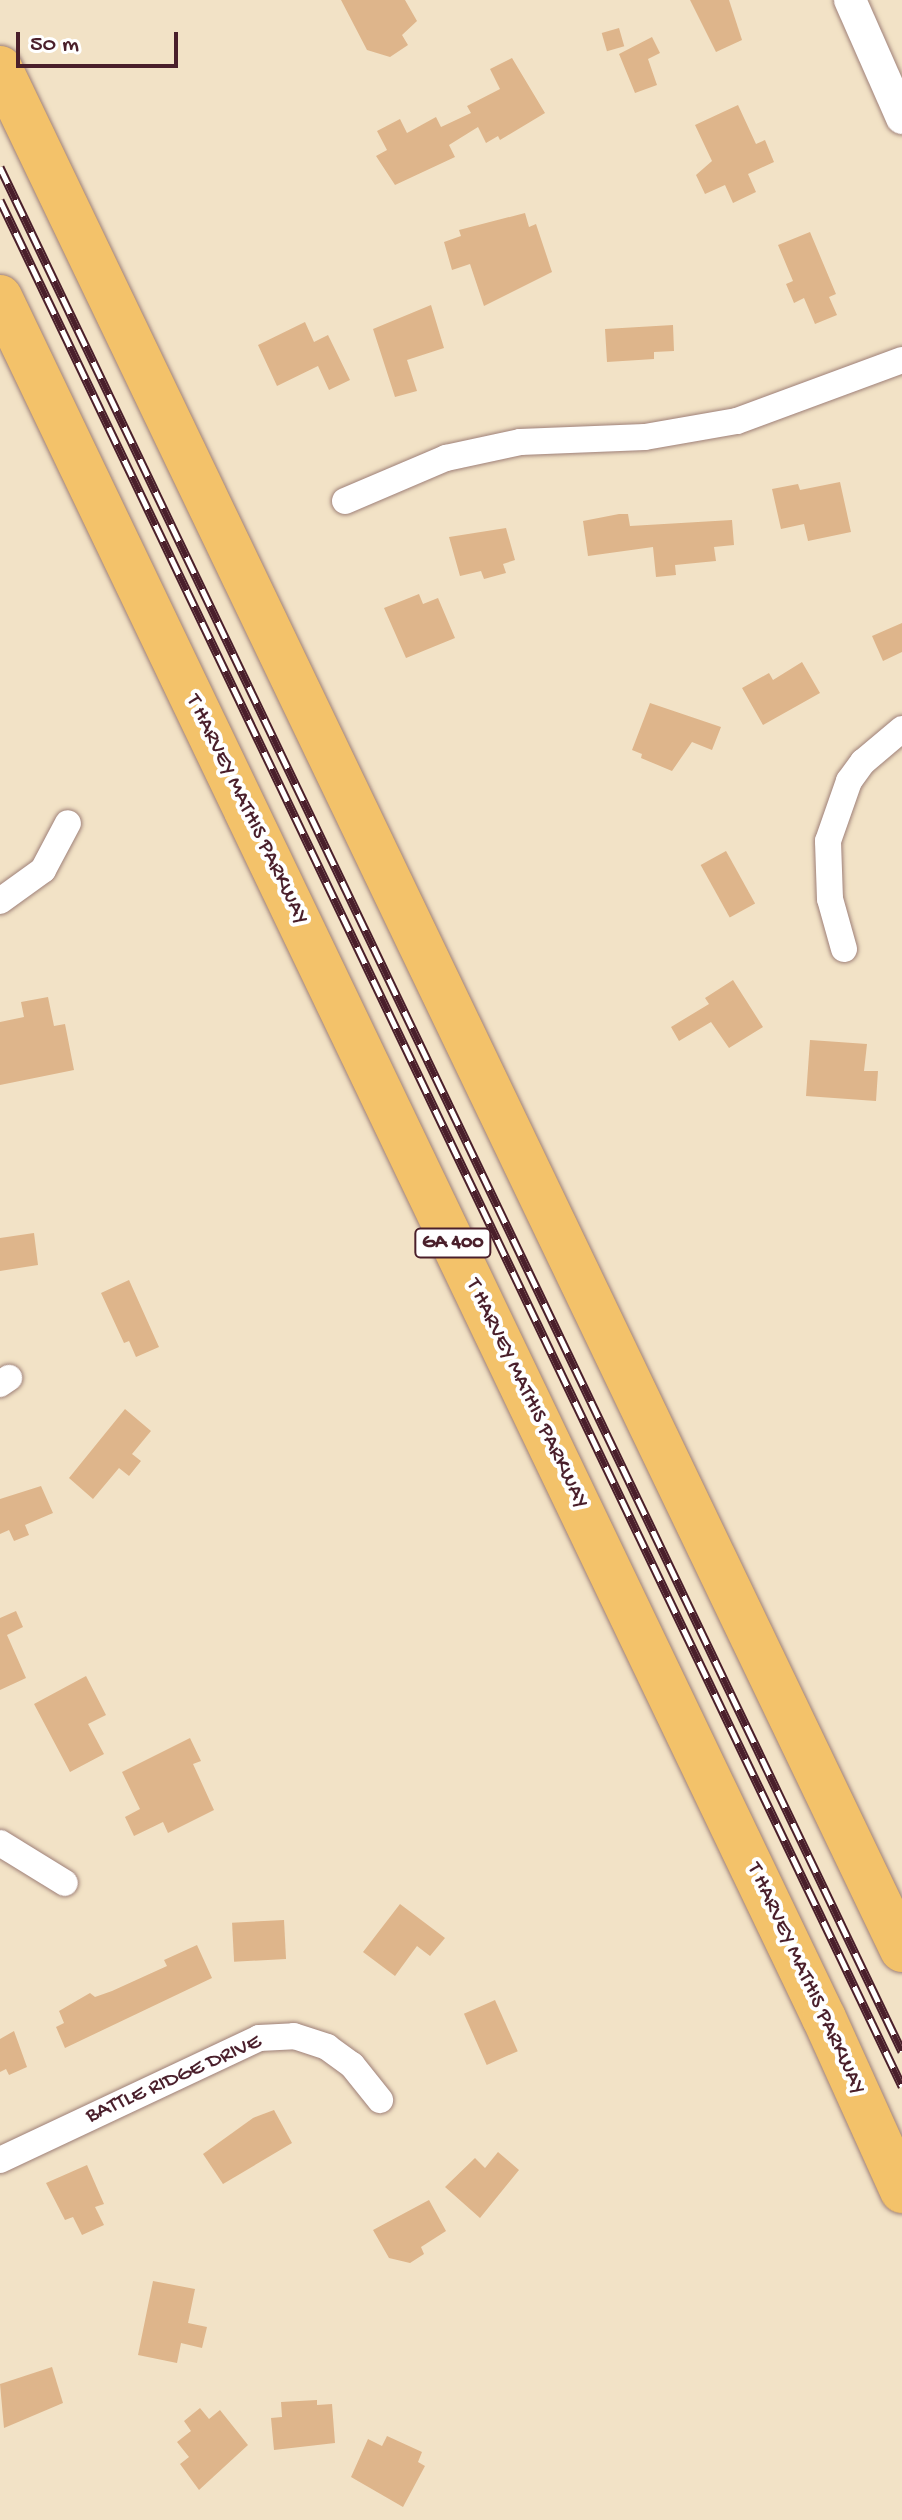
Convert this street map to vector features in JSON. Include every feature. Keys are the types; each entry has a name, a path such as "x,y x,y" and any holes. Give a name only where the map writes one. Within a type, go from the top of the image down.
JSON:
{"highway":[{"path":"0,68 902,1950"},
{"name":"T HARVEY MATHIS PARKWAY","path":"0,297 824,2018 902,2191"}],"street":[{"path":"855,2 902,118"},
{"path":"345,501 446,458 520,442 645,437 737,421 902,360"},
{"path":"844,949 826,872 831,829 856,771 902,729"},
{"path":"0,901 43,870 68,823"},
{"path":"0,1843 65,1883"},
{"name":"BATTLE RIDGE DRIVE","path":"0,2160 259,2038 294,2036 327,2047 352,2065 380,2100"}],"building":[{"path":"341,0 405,0 417,21 402,35 408,45 390,57 367,50"},
{"path":"690,0 729,0 742,40 716,52"},
{"path":"619,28 624,46 607,51 602,33"},
{"path":"652,37 660,53 648,59 657,85 635,93 619,54"},
{"path":"512,58 545,113 500,140 498,136 486,143 478,127 449,145 455,157 395,185 376,156 387,150 377,131 400,119 407,133 436,117 441,127 471,113 467,106 500,89 490,69"},
{"path":"738,105 756,144 765,140 774,162 748,174 756,192 733,203 725,185 705,194 696,175 712,161 695,125"},
{"path":"525,213 529,227 536,224 552,272 484,306 470,264 452,270 444,242 461,236 459,230"},
{"path":"810,232 836,294 829,297 837,315 815,324 804,298 794,303 786,284 793,281 778,245"},
{"path":"431,305 444,348 407,360 417,391 395,397 373,329"},
{"path":"305,322 314,342 328,335 350,380 329,390 318,366 277,386 258,345"},
{"path":"673,325 674,351 654,352 654,359 607,362 605,329"},
{"path":"840,482 851,532 808,541 804,524 781,529 772,489 798,484 800,490"},
{"path":"628,514 630,526 732,520 734,545 714,547 716,561 675,565 676,575 656,577 653,547 588,556 583,521"},
{"path":"506,528 515,560 503,564 506,573 484,579 481,571 460,576 449,537"},
{"path":"419,594 423,604 438,598 455,638 406,658 384,608"},
{"path":"902,623 902,652 883,661 872,636"},
{"path":"802,662 820,693 763,725 742,688 769,673 773,680"},
{"path":"650,703 721,727 712,750 692,742 672,771 641,758 642,754 632,750"},
{"path":"726,851 755,903 730,918 701,865"},
{"path":"733,980 763,1027 729,1048 711,1022 679,1041 671,1027 709,1004 705,998"},
{"path":"48,997 54,1026 65,1024 74,1070 0,1085 0,1022 24,1017 21,1002"},
{"path":"810,1040 867,1044 864,1071 878,1071 876,1101 806,1096"},
{"path":"34,1233 38,1265 0,1271 0,1238"},
{"path":"129,1280 159,1347 136,1357 129,1341 124,1343 101,1293"},
{"path":"125,1409 151,1431 132,1454 141,1461 129,1476 119,1468 93,1499 69,1478"},
{"path":"41,1486 53,1513 25,1525 29,1535 14,1541 9,1530 0,1534 0,1499"},
{"path":"16,1611 23,1627 7,1635 26,1678 0,1690 0,1618"},
{"path":"86,1676 106,1715 88,1724 104,1754 70,1772 34,1704"},
{"path":"190,1738 201,1761 193,1764 214,1810 168,1833 163,1822 134,1836 125,1817 140,1809 122,1772"},
{"path":"400,1904 445,1938 430,1956 417,1946 395,1976 363,1952"},
{"path":"284,1920 286,1959 234,1962 232,1923"},
{"path":"197,1945 212,1978 65,2048 56,2027 64,2023 59,2011 90,1993 95,1997 167,1966 164,1960"},
{"path":"495,2000 518,2051 487,2065 464,2014"},
{"path":"14,2031 27,2067 9,2075 6,2069 0,2072 0,2039"},
{"path":"274,2110 292,2143 223,2184 203,2154 253,2118"},
{"path":"498,2152 519,2170 480,2218 445,2187 475,2158 485,2168"},
{"path":"87,2165 104,2204 95,2207 104,2225 82,2235 73,2217 65,2220 46,2183"},
{"path":"429,2200 446,2231 421,2247 424,2254 410,2263 389,2258 373,2230"},
{"path":"153,2281 195,2289 188,2323 207,2327 202,2348 181,2343 177,2363 138,2355"},
{"path":"52,2367 63,2403 4,2428 0,2384"},
{"path":"317,2400 317,2405 332,2404 335,2443 274,2450 271,2418 282,2417 281,2402"},
{"path":"200,2408 209,2419 220,2410 248,2445 199,2490 180,2464 189,2457 177,2442 191,2431 184,2421"},
{"path":"387,2436 422,2452 418,2462 425,2466 403,2507 351,2477 368,2439 382,2446"}],"railway":[{"path":"0,167 902,2051"},
{"path":"0,200 902,2086"}]}
